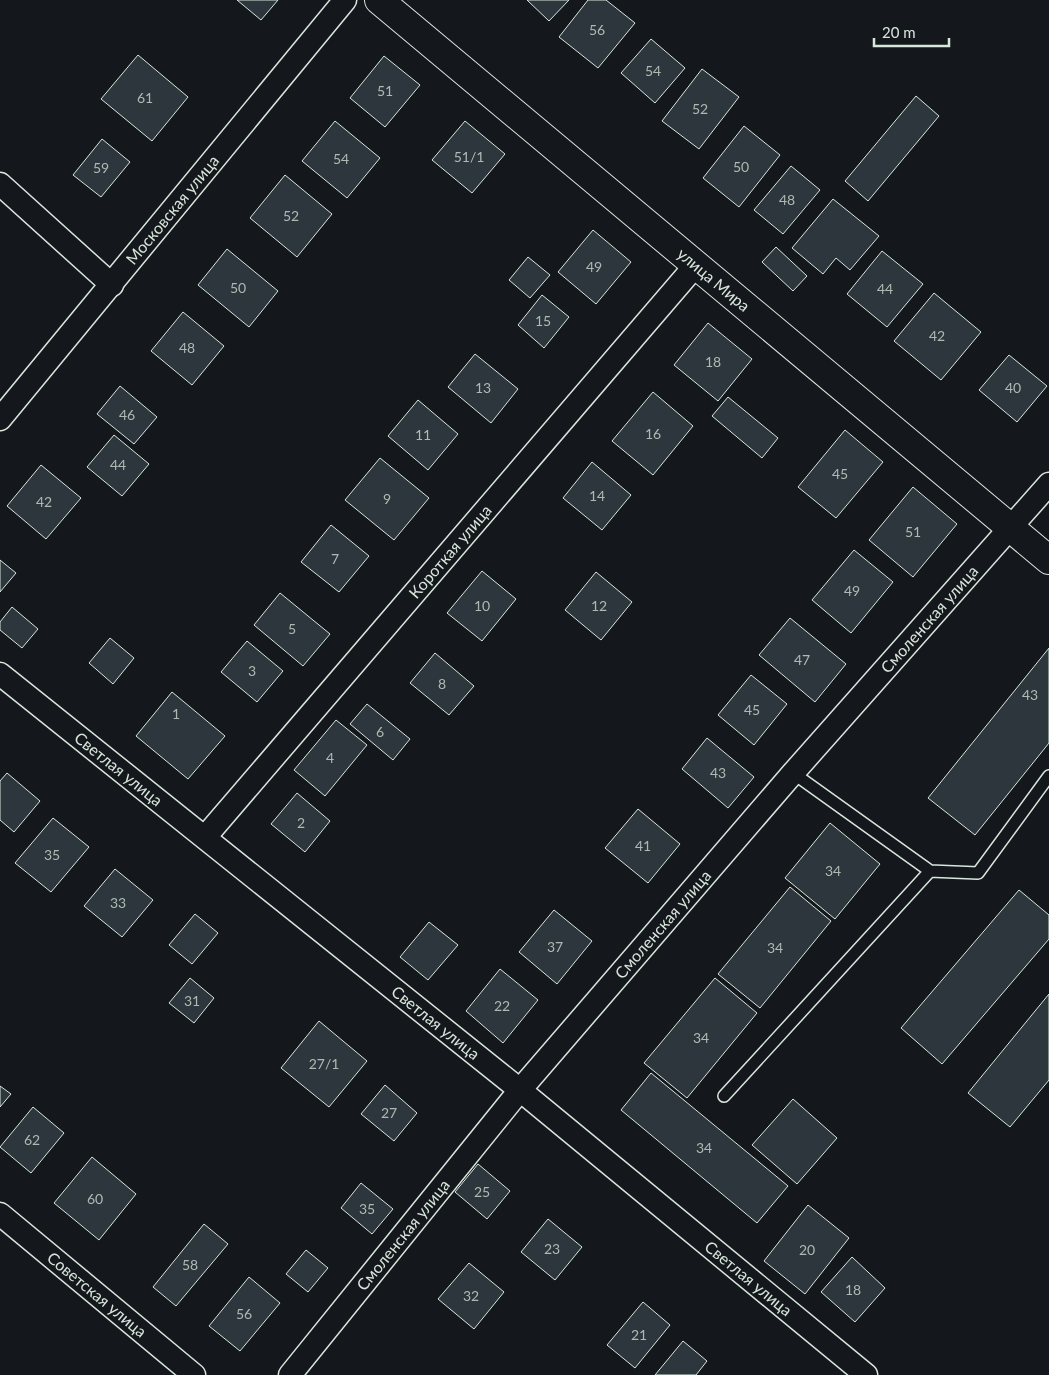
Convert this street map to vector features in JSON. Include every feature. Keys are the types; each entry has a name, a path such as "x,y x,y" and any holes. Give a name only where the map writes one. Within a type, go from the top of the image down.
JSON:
{"street":[{"name":"Московская улица","path":"0,419 345,0"},
{"name":"улица Мира","path":"379,0 1049,560"},
{"path":"0,184 112,285"},
{"name":"Короткая улица","path":"206,836 695,266"},
{"name":"Смоленская улица","path":"290,1375 520,1090 793,773 1049,484"},
{"name":"Светлая улица","path":"0,674 206,836 520,1090 866,1375"},
{"name":"Советская улица","path":"0,1214 194,1375"}],"lane":[{"path":"793,773 930,871 978,872 1049,776"},
{"path":"724,1096 930,871"}],"building":[{"path":"237,0 278,0 261,20"},
{"path":"527,0 569,0 549,21"},
{"path":"588,0 606,0 635,23 598,68 559,37"},
{"path":"651,39 685,68 655,103 621,73"},
{"path":"138,55 188,97 152,141 101,99"},
{"path":"384,56 420,85 385,127 350,98"},
{"path":"702,69 739,97 699,149 662,121"},
{"path":"916,96 939,116 868,201 845,181"},
{"path":"335,121 380,158 347,198 302,161"},
{"path":"465,121 505,154 472,193 432,160"},
{"path":"744,126 780,155 739,207 703,178"},
{"path":"102,139 130,162 101,197 73,175"},
{"path":"791,166 820,190 783,234 754,210"},
{"path":"285,175 332,214 297,257 250,218"},
{"path":"833,199 879,236 850,270 836,258 823,274 792,248"},
{"path":"593,230 631,262 596,304 558,272"},
{"path":"776,247 807,276 793,291 762,262"},
{"path":"227,249 278,291 249,327 198,285"},
{"path":"882,251 923,284 887,327 847,294"},
{"path":"528,257 550,275 530,298 509,280"},
{"path":"934,293 981,332 941,380 894,341"},
{"path":"542,295 569,317 544,348 518,325"},
{"path":"183,312 224,346 192,385 151,351"},
{"path":"708,323 752,359 718,401 674,365"},
{"path":"475,354 518,389 491,423 448,387"},
{"path":"1009,355 1047,386 1017,422 979,390"},
{"path":"120,386 157,417 134,444 97,414"},
{"path":"653,392 693,426 653,475 612,441"},
{"path":"728,397 778,438 762,458 712,416"},
{"path":"418,400 458,434 428,470 388,436"},
{"path":"845,430 883,462 836,518 798,487"},
{"path":"114,435 149,464 122,496 87,467"},
{"path":"380,458 429,498 394,540 345,500"},
{"path":"592,462 631,495 602,530 563,498"},
{"path":"41,465 81,498 46,539 7,506"},
{"path":"913,487 957,524 913,577 869,540"},
{"path":"331,525 369,556 339,592 301,562"},
{"path":"854,550 893,582 851,633 812,600"},
{"path":"0,560 16,573 0,592"},
{"path":"482,571 516,599 482,641 447,613"},
{"path":"596,572 632,602 601,640 565,610"},
{"path":"280,593 330,634 303,666 254,625"},
{"path":"12,607 38,629 22,648 0,630 0,622"},
{"path":"790,618 846,664 815,702 759,655"},
{"path":"110,638 134,658 113,684 89,663"},
{"path":"247,641 283,671 257,702 221,672"},
{"path":"1049,648 1049,743 975,835 928,798"},
{"path":"435,653 474,686 449,715 410,683"},
{"path":"751,675 787,704 754,745 718,715"},
{"path":"172,692 225,736 188,779 136,736"},
{"path":"367,704 410,739 393,760 350,724"},
{"path":"336,720 367,745 325,796 294,770"},
{"path":"707,738 754,777 728,808 682,769"},
{"path":"7,773 40,801 14,832 0,820 0,781"},
{"path":"297,793 330,821 305,852 271,824"},
{"path":"638,809 680,844 648,883 605,848"},
{"path":"53,818 89,847 51,892 15,863"},
{"path":"830,823 880,864 835,919 785,878"},
{"path":"115,869 153,900 122,937 84,906"},
{"path":"790,887 831,921 760,1008 718,974"},
{"path":"1019,890 1049,915 1049,939 942,1064 901,1028"},
{"path":"554,910 592,941 557,984 519,952"},
{"path":"195,914 218,933 192,964 169,945"},
{"path":"429,922 458,945 428,980 400,957"},
{"path":"500,969 538,1000 503,1043 466,1011"},
{"path":"190,978 214,998 194,1023 169,1003"},
{"path":"715,978 757,1013 687,1098 644,1063"},
{"path":"1049,994 1049,1080 1010,1127 968,1093"},
{"path":"319,1021 367,1061 329,1107 281,1068"},
{"path":"651,1073 788,1186 757,1223 621,1110"},
{"path":"385,1085 417,1113 394,1141 361,1114"},
{"path":"0,1086 11,1094 0,1107"},
{"path":"793,1099 837,1138 797,1184 752,1145"},
{"path":"33,1107 64,1133 31,1173 0,1147"},
{"path":"92,1157 136,1194 99,1240 54,1203"},
{"path":"478,1164 510,1191 487,1219 455,1192"},
{"path":"361,1183 393,1209 372,1234 341,1208"},
{"path":"808,1205 849,1238 805,1294 764,1261"},
{"path":"548,1219 582,1247 555,1280 521,1252"},
{"path":"204,1224 228,1244 176,1306 153,1287"},
{"path":"306,1250 328,1268 308,1292 286,1274"},
{"path":"852,1257 885,1288 855,1322 821,1292"},
{"path":"469,1263 504,1292 474,1329 438,1299"},
{"path":"249,1277 280,1303 240,1351 209,1326"},
{"path":"643,1302 670,1325 635,1368 607,1345"},
{"path":"683,1341 707,1361 696,1375 655,1375"}]}
